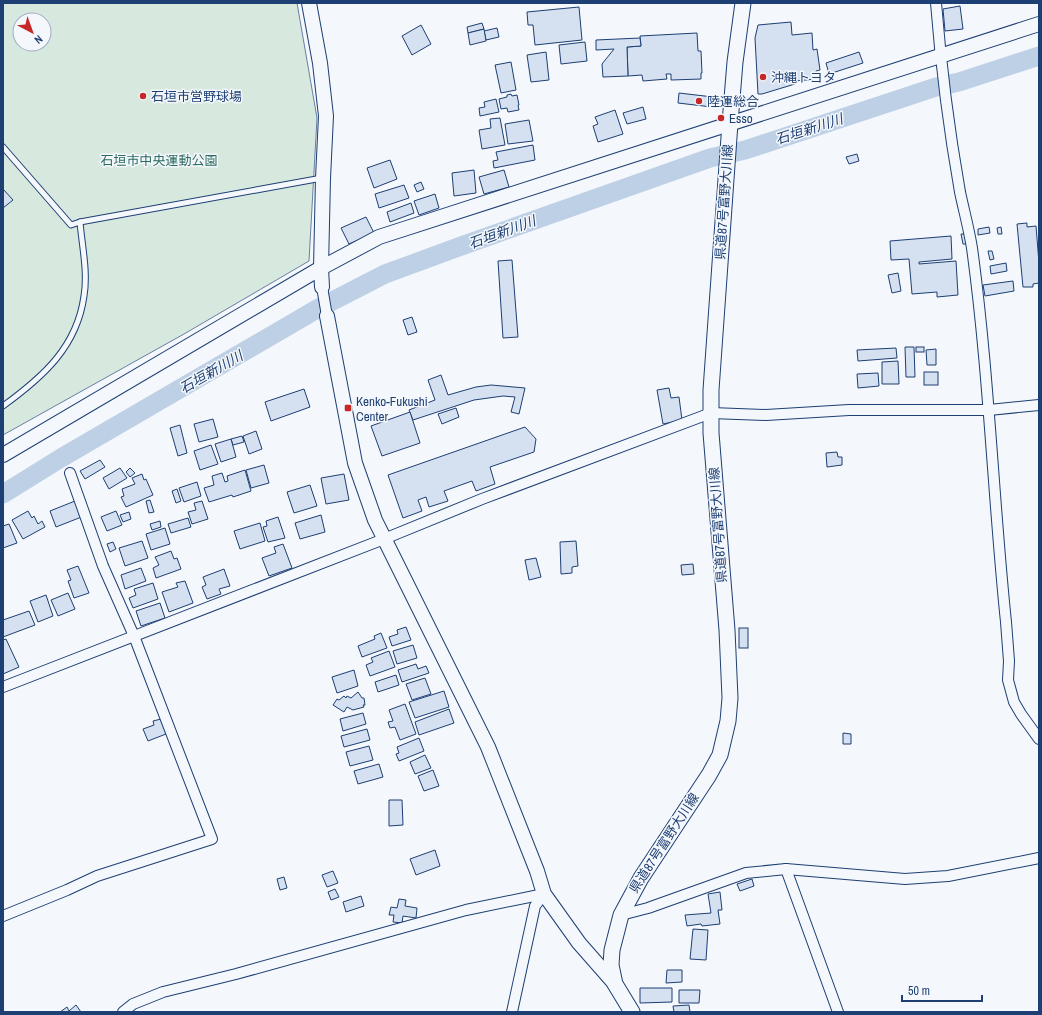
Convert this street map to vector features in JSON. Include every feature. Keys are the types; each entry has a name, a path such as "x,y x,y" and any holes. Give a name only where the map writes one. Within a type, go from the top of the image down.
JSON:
{"main road":[{"name":"県道87号富野大川線","path":"632,1012 615,984 611,965 612,950 621,914 641,878 709,775 720,755 725,738 730,698 712,441 711,390 728,140 736,54 743,3"}],"street":[{"path":"309,3 320,63 326,116 323,178 322,287 355,463 375,520 488,747 537,871 544,894 579,943 615,984"},
{"path":"936,3 946,105 960,193 971,246 989,410 1007,630 1009,661 1008,680 1014,702 1039,739"},
{"path":"3,455 321,268 379,237 1039,24"},
{"path":"3,687 384,539 482,499 711,413 766,415 849,410 989,410 1039,405"},
{"path":"3,916 97,876 212,839 134,636 103,566 70,473"},
{"path":"1027,722 1039,723"},
{"path":"621,914 648,908 746,873 786,869 905,880 948,876 1039,858"},
{"path":"786,869 838,1012"},
{"path":"123,1012 133,1004 163,992 236,974 466,910 544,894"},
{"path":"512,1012 534,906 544,894"}],"lane":[{"path":"3,147 71,225 80,222 323,178"},
{"path":"3,406 28,388 52,365 66,346 79,320 85,295 80,222"}],"green space":[{"name":"石垣市中央運動公園","path":"3,3 297,3 317,118 309,261 184,334 3,435"}],"building":[{"path":"960,6 963,29 945,31 943,9"},
{"path":"579,7 582,40 535,45 533,25 528,25 527,12"},
{"path":"791,22 792,35 812,33 813,50 817,49 820,70 816,71 816,79 795,81 795,84 758,94 755,38 758,25"},
{"path":"482,23 484,29 468,33 467,27"},
{"path":"421,25 431,44 412,55 402,36"},
{"path":"497,28 499,37 486,40 484,31"},
{"path":"484,29 486,41 470,45 468,33"},
{"path":"697,33 698,51 701,51 701,79 671,80 671,74 666,74 667,79 643,81 642,75 628,76 627,47 641,46 640,36"},
{"path":"640,38 641,46 627,47 628,76 603,77 602,64 614,49 596,50 596,40"},
{"path":"585,42 587,61 561,64 559,45"},
{"path":"546,52 549,80 531,82 527,55"},
{"path":"859,52 863,63 829,74 826,63"},
{"path":"511,62 516,90 501,93 495,65"},
{"path":"679,93 713,97 712,107 678,103"},
{"path":"511,94 512,96 517,95 519,110 508,112 507,108 501,109 499,99 507,97 507,95"},
{"path":"496,99 499,112 480,116 479,108 485,107 484,102"},
{"path":"643,107 646,119 627,124 623,113"},
{"path":"615,110 623,134 598,142 593,126 598,124 595,117"},
{"path":"500,118 505,145 482,149 479,130 491,128 490,119"},
{"path":"529,120 533,141 508,144 505,124"},
{"path":"533,145 535,160 494,168 493,161 498,160 496,152"},
{"path":"857,154 859,161 849,164 846,157"},
{"path":"390,160 397,179 374,188 367,168"},
{"path":"474,170 476,193 454,196 452,173"},
{"path":"504,170 509,187 484,194 479,177"},
{"path":"421,182 424,189 417,192 414,185"},
{"path":"404,185 409,198 379,208 375,194"},
{"path":"3,189 13,200 3,208"},
{"path":"435,194 439,208 419,215 414,201"},
{"path":"411,203 414,213 390,222 387,212"},
{"path":"366,217 374,233 349,244 341,228"},
{"path":"1027,223 1027,227 1036,226 1039,283 1033,284 1033,287 1023,287 1017,224"},
{"path":"989,227 990,233 978,235 978,229"},
{"path":"1001,227 1002,234 998,234 997,228"},
{"path":"961,234 966,234 967,244 963,244"},
{"path":"951,236 952,259 919,262 919,264 956,261 958,295 937,297 937,292 912,294 909,259 891,260 890,241"},
{"path":"988,251 992,251 994,259 990,260"},
{"path":"512,260 518,337 503,338 498,261"},
{"path":"1006,263 1007,271 991,274 990,266"},
{"path":"898,273 901,291 892,293 888,275"},
{"path":"1013,281 1014,291 985,296 983,285"},
{"path":"412,317 417,332 408,335 403,320"},
{"path":"905,347 914,347 915,377 906,377"},
{"path":"916,347 924,347 924,352 916,352"},
{"path":"896,348 897,358 858,361 857,350"},
{"path":"936,349 936,365 927,365 926,350"},
{"path":"898,361 899,384 882,384 882,362"},
{"path":"924,372 938,372 938,385 924,385"},
{"path":"878,373 879,386 858,388 857,374"},
{"path":"441,375 448,395 476,387 491,385 525,388 519,414 511,412 515,397 503,396 474,400 413,420 409,410 435,400 428,380"},
{"path":"669,388 671,398 679,397 682,420 663,424 657,390"},
{"path":"304,389 310,407 271,421 265,402"},
{"path":"456,408 459,417 442,424 438,414"},
{"path":"410,412 420,443 382,456 371,426"},
{"path":"213,419 218,437 199,442 194,424"},
{"path":"180,425 187,453 178,456 170,428"},
{"path":"525,427 536,439 534,452 490,467 495,484 476,491 472,481 444,491 448,501 429,507 426,497 418,500 422,511 403,518 388,475"},
{"path":"256,431 262,449 249,454 243,436"},
{"path":"242,436 244,442 233,445 231,439"},
{"path":"231,439 236,457 221,462 215,444"},
{"path":"211,445 218,464 200,470 194,451"},
{"path":"837,452 838,457 842,457 842,465 827,467 826,453"},
{"path":"100,460 105,467 85,479 80,471"},
{"path":"264,465 269,483 251,488 246,470"},
{"path":"120,468 127,478 109,489 103,478"},
{"path":"130,468 135,473 130,477 126,472"},
{"path":"245,470 251,491 233,497 232,495 209,502 204,488 214,485 212,476 222,473 225,482 228,481 227,476"},
{"path":"142,474 144,480 146,479 153,495 126,507 121,497 124,496 122,489 135,484 132,478"},
{"path":"344,474 349,500 326,504 321,478"},
{"path":"197,482 201,496 184,502 179,488"},
{"path":"310,485 317,506 294,513 287,492"},
{"path":"177,489 181,501 176,503 172,491"},
{"path":"150,500 154,512 149,513 146,501"},
{"path":"75,501 84,516 56,527 50,511"},
{"path":"202,501 208,519 192,524 188,512 196,510 194,503"},
{"path":"28,511 32,518 34,516 38,524 42,521 45,527 23,539 12,520"},
{"path":"116,511 122,525 107,531 101,517"},
{"path":"129,512 131,519 123,522 120,515"},
{"path":"321,515 325,532 300,539 295,523"},
{"path":"278,517 285,538 268,542 263,527 267,526 266,521"},
{"path":"188,518 191,527 171,533 168,524"},
{"path":"160,521 161,527 152,530 150,524"},
{"path":"260,523 265,541 240,549 234,531"},
{"path":"9,524 17,543 3,548 3,526"},
{"path":"165,528 170,544 151,550 146,534"},
{"path":"142,541 148,558 125,566 119,548"},
{"path":"576,541 578,566 572,567 572,573 561,574 560,542"},
{"path":"113,542 116,549 110,552 107,544"},
{"path":"283,544 292,568 269,576 262,558 276,553 274,547"},
{"path":"171,551 174,559 177,558 181,569 156,578 153,568 159,565 155,557"},
{"path":"536,558 541,577 529,580 525,560"},
{"path":"693,564 694,574 682,575 681,565"},
{"path":"78,566 89,593 74,598 68,581 71,580 67,570"},
{"path":"141,568 146,581 125,589 121,575"},
{"path":"224,569 230,586 219,589 221,594 207,599 202,587 206,585 203,577"},
{"path":"185,581 193,603 169,612 162,592 178,587 176,583"},
{"path":"153,583 158,599 133,608 129,598 136,595 134,589"},
{"path":"68,593 75,609 58,616 51,600"},
{"path":"46,595 53,616 38,622 30,601"},
{"path":"160,603 165,618 141,626 136,611"},
{"path":"29,611 35,625 3,637 3,620"},
{"path":"406,627 411,640 392,646 389,637 398,634 397,630"},
{"path":"739,628 748,628 748,648 739,648"},
{"path":"381,633 387,648 362,657 358,646 375,639 374,636"},
{"path":"6,639 19,667 3,674 3,640"},
{"path":"413,645 417,658 397,664 393,651"},
{"path":"389,651 395,667 370,676 366,665 373,662 371,658"},
{"path":"416,664 418,669 426,666 429,673 402,682 398,670"},
{"path":"354,670 358,686 337,693 332,677"},
{"path":"396,675 399,685 378,692 375,682"},
{"path":"425,678 431,694 412,700 406,684"},
{"path":"444,691 449,707 415,718 409,702"},
{"path":"358,692 362,698 364,698 364,707 353,710 347,707 344,712 333,705 337,699 339,700 344,696 346,698 347,696 351,698"},
{"path":"405,704 416,734 400,740 395,727 390,728 388,722 393,721 389,710"},
{"path":"449,709 454,723 419,735 415,722"},
{"path":"363,713 366,724 343,731 340,719"},
{"path":"161,719 166,734 148,741 143,729 154,725 153,721"},
{"path":"367,729 370,740 344,747 341,736"},
{"path":"843,733 851,734 851,744 843,744"},
{"path":"419,738 424,751 399,761 396,754 399,753 397,747"},
{"path":"369,746 373,760 350,766 346,752"},
{"path":"425,755 431,768 415,774 410,762"},
{"path":"379,764 383,777 358,784 354,771"},
{"path":"433,770 439,786 424,791 418,776"},
{"path":"389,800 402,800 403,825 389,826"},
{"path":"435,850 440,866 416,875 410,859"},
{"path":"333,871 338,883 327,887 322,875"},
{"path":"284,877 287,888 280,890 277,879"},
{"path":"752,879 754,886 740,891 737,884"},
{"path":"335,889 339,897 331,900 328,892"},
{"path":"720,892 722,910 718,910 720,924 687,926 685,915 711,913 708,894"},
{"path":"361,896 364,906 346,912 343,902"},
{"path":"399,899 406,900 405,906 417,908 416,918 403,916 402,923 393,922 394,915 389,915 391,907 397,908"},
{"path":"693,929 708,930 706,960 690,959"},
{"path":"667,970 682,970 682,982 666,983"},
{"path":"640,988 672,988 672,1002 640,1003"},
{"path":"679,990 700,990 699,1003 679,1003"},
{"path":"76,1005 81,1012 60,1012 67,1007 69,1011"},
{"path":"689,1005 690,1012 674,1012 673,1006"}],"waterway":[{"name":"石垣新川川","path":"3,494 61,458 317,309 385,274 710,158 745,150 936,87 959,82 1039,56"}],"place":[{"name":"沖縄トヨタ","path":"763,77"},
{"name":"石垣市営野球場","path":"143,96"},
{"name":"陸運総合","path":"699,101"},
{"name":"Esso","path":"721,118"},
{"name":"Kenko-Fukushi Center","path":"348,408"}]}
